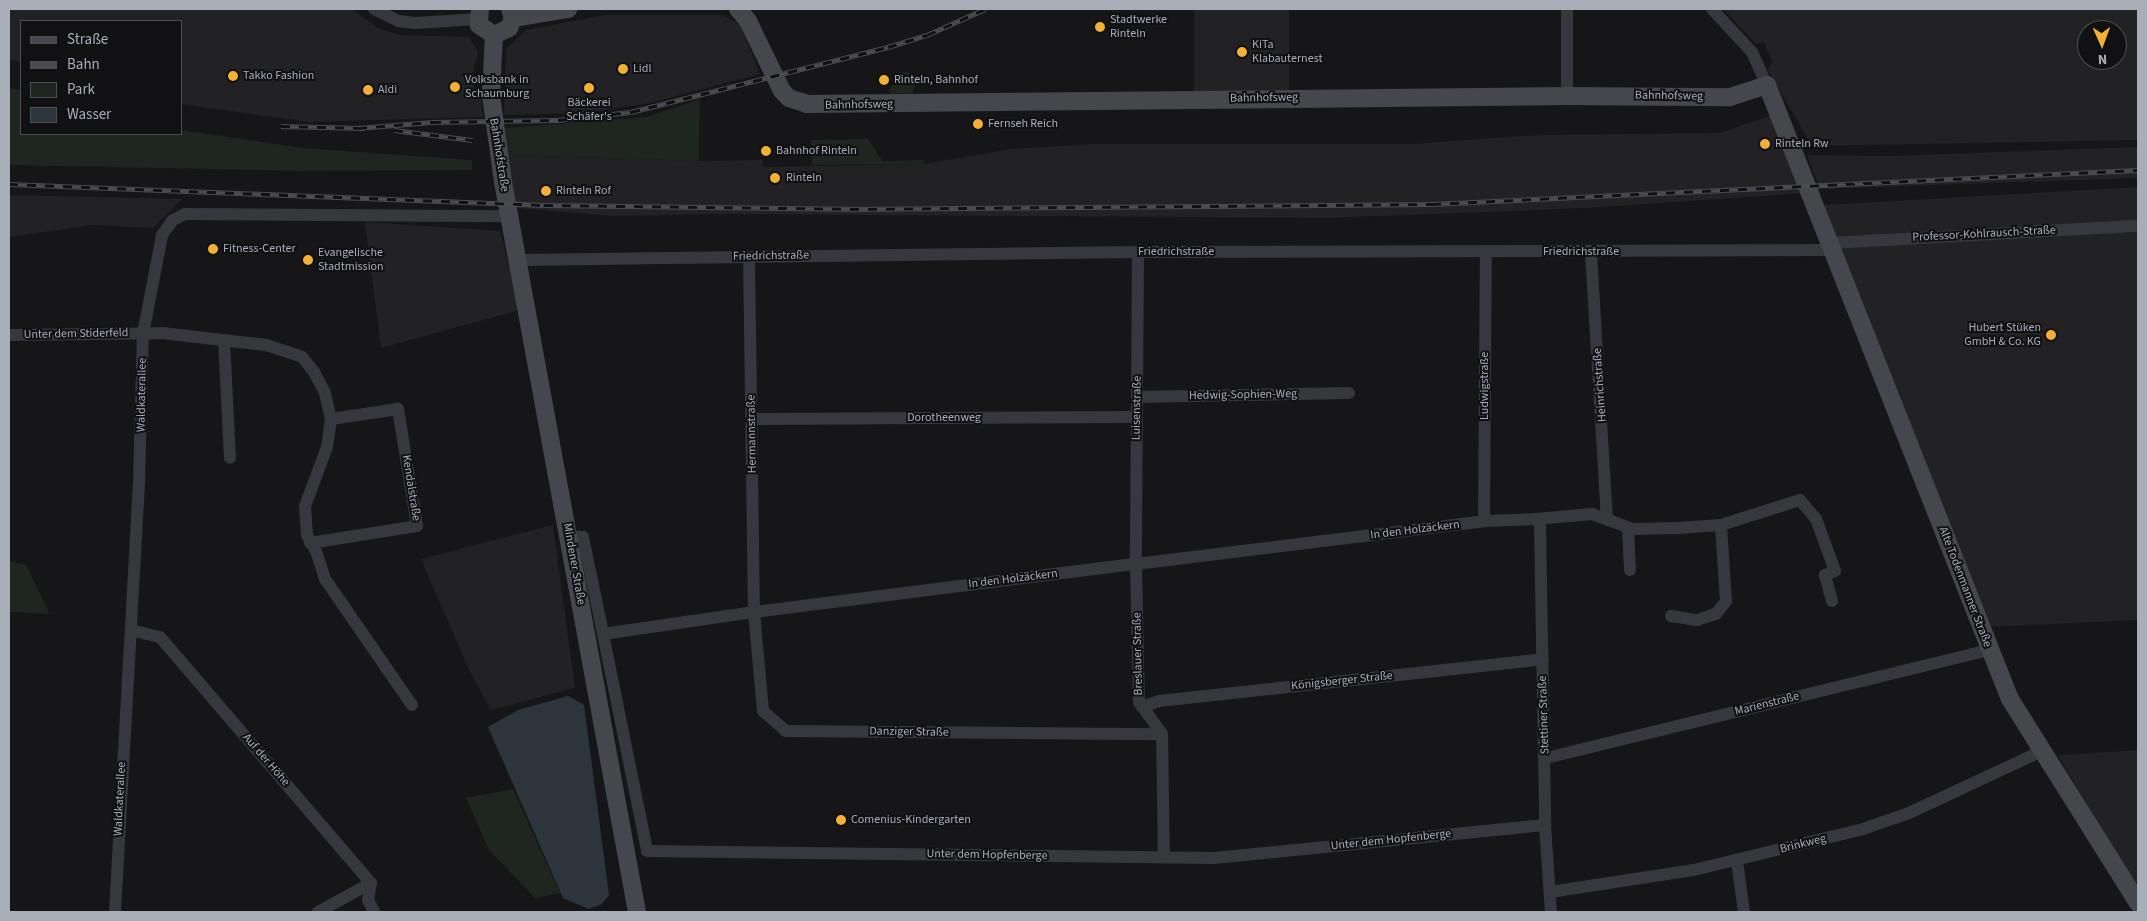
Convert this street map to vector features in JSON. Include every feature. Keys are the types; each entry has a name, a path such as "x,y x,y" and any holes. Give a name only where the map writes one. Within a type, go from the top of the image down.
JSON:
{"street":[{"path":"374,9 399,21 415,23 479,14 483,30 494,35 505,32 511,13 568,9"},
{"name":"Bahnhofsweg","path":"738,9 748,21 773,75 789,98 807,104 1568,96 1730,97 1767,85"},
{"path":"1567,9 1568,96"},
{"path":"1712,9 1752,52 1767,85"},
{"name":"Bahnhofstraße","path":"494,35 491,96 509,216"},
{"name":"Alte Todenmanner Straße","path":"1767,85 2010,699 2138,903"},
{"name":"Waldkaterallee","path":"115,912 131,630 143,334 162,235 173,220 184,214 509,216"},
{"name":"Mindener Straße","path":"509,216 519,260 637,912"},
{"name":"Professor-Kohlrausch-Straße","path":"1832,247 2138,226"},
{"name":"Friedrichstraße","path":"519,260 1138,252 1591,252 1832,247"},
{"name":"Luisenstraße","path":"1136,564 1138,252"},
{"name":"Ludwigstraße","path":"1484,521 1486,252"},
{"name":"Heinrichstraße","path":"1591,252 1607,518"},
{"name":"Hermannstraße","path":"748,257 754,612"},
{"path":"143,334 266,344 302,357 314,372 324,393 332,419 328,447 304,506 310,543 316,551 325,579 412,705"},
{"name":"Unter dem Stiderfeld","path":"9,335 143,334"},
{"path":"224,340 230,458"},
{"name":"Hedwig-Sophien-Weg","path":"1137,396 1349,393"},
{"name":"Kendalstraße","path":"310,543 417,526 398,409 332,419"},
{"name":"Dorotheenweg","path":"752,419 1136,417"},
{"path":"1630,570 1628,528 1721,525 1800,500 1816,519 1835,571 1825,575 1832,601"},
{"name":"In den Holzäckern","path":"603,634 754,612 1484,521 1592,514 1607,518 1628,528"},
{"name":"Stettiner Straße","path":"1536,519 1540,525 1546,758 1545,824 1551,912"},
{"path":"1671,616 1697,620 1716,614 1726,601 1721,525"},
{"path":"569,536 583,537 603,634"},
{"name":"Breslauer Straße","path":"1136,564 1139,702 1162,734"},
{"name":"Danziger Straße","path":"754,612 763,711 786,731 1162,734"},
{"name":"Auf der Höhe","path":"131,630 160,637 371,883"},
{"name":"Unter dem Hopfenberge","path":"603,634 647,851 1214,858 1545,824"},
{"name":"Marienstraße","path":"1546,758 1989,650"},
{"name":"Königsberger Straße","path":"1142,707 1159,701 1543,659"},
{"path":"1162,734 1164,857"},
{"name":"Brinkweg","path":"1550,892 1737,861 1863,829 1909,813 2042,751"},
{"path":"1737,861 1744,912"},
{"path":"318,912 371,883"},
{"path":"371,883 368,900 374,912"}],"shaded area":[{"path":"9,9 352,9 378,28 400,35 469,37 478,52 474,68 474,90 481,99 483,117 308,122 182,104 182,20 20,20 20,62 9,59"},
{"name":"KiTa Klabauternest","path":"1194,9 1289,9 1289,96 1194,96"},
{"path":"1723,9 2138,9 2138,140 1812,146 1768,70 1772,61 1764,42 1756,44"},
{"path":"605,15 723,15 740,25 760,74 650,103 586,113 504,115 506,49 526,30"},
{"path":"1775,114 1805,193 1588,208 1329,218 718,214 613,216 516,208 508,155 699,161 762,160 763,167 924,164 1011,149 1092,144 1410,144 1537,135 1720,133"},
{"path":"2138,147 2138,178 1820,189 1807,155 1891,156"},
{"path":"2138,187 2138,620 1988,627 1822,205"},
{"path":"9,195 182,199 153,228 93,225 9,237"},
{"path":"365,222 500,231 520,310 381,348"},
{"path":"553,525 575,688 491,710 469,670 421,559"},
{"path":"2138,750 2138,891 2058,755"}],"green space":[{"path":"901,72 912,73 915,78 917,82 912,93 891,94 888,91"},
{"path":"9,87 20,91 20,135 182,135 182,130 303,148 472,160 472,170 300,171 9,165"},
{"path":"700,99 699,161 508,155 504,128 647,117"},
{"path":"868,139 882,161 924,160 924,164 812,165 811,140"},
{"path":"9,561 26,565 50,614 9,612"},
{"path":"513,789 560,893 535,898 489,850 466,798"}],"water":[{"path":"568,696 584,705 609,895 602,904 589,909 563,898 488,727 518,710"}],"railway":[{"path":"358,128 432,122 558,120 631,112 888,47 927,35 985,9"},
{"path":"281,126 364,128"},
{"path":"394,130 472,140"},
{"path":"9,184 544,205 850,209 1432,204 2138,170"}],"place":[{"name":"Stadtwerke Rinteln","path":"1100,27"},
{"name":"KiTa Klabauternest","path":"1242,52"},
{"name":"Lidl","path":"623,69"},
{"name":"Takko Fashion","path":"233,76"},
{"name":"Rinteln, Bahnhof","path":"884,80"},
{"name":"Volksbank in Schaumburg","path":"455,87"},
{"name":"Bäckerei Schäfer's","path":"589,88"},
{"name":"Aldi","path":"368,90"},
{"name":"Fernseh Reich","path":"978,124"},
{"name":"Rinteln Rw","path":"1765,144"},
{"name":"Bahnhof Rinteln","path":"766,151"},
{"name":"Rinteln","path":"775,178"},
{"name":"Rinteln Rof","path":"546,191"},
{"name":"Fitness-Center","path":"213,249"},
{"name":"Evangelische Stadtmission","path":"308,260"},
{"name":"Hubert Stüken GmbH & Co. KG","path":"2051,335"},
{"name":"Comenius-Kindergarten","path":"841,820"}]}
